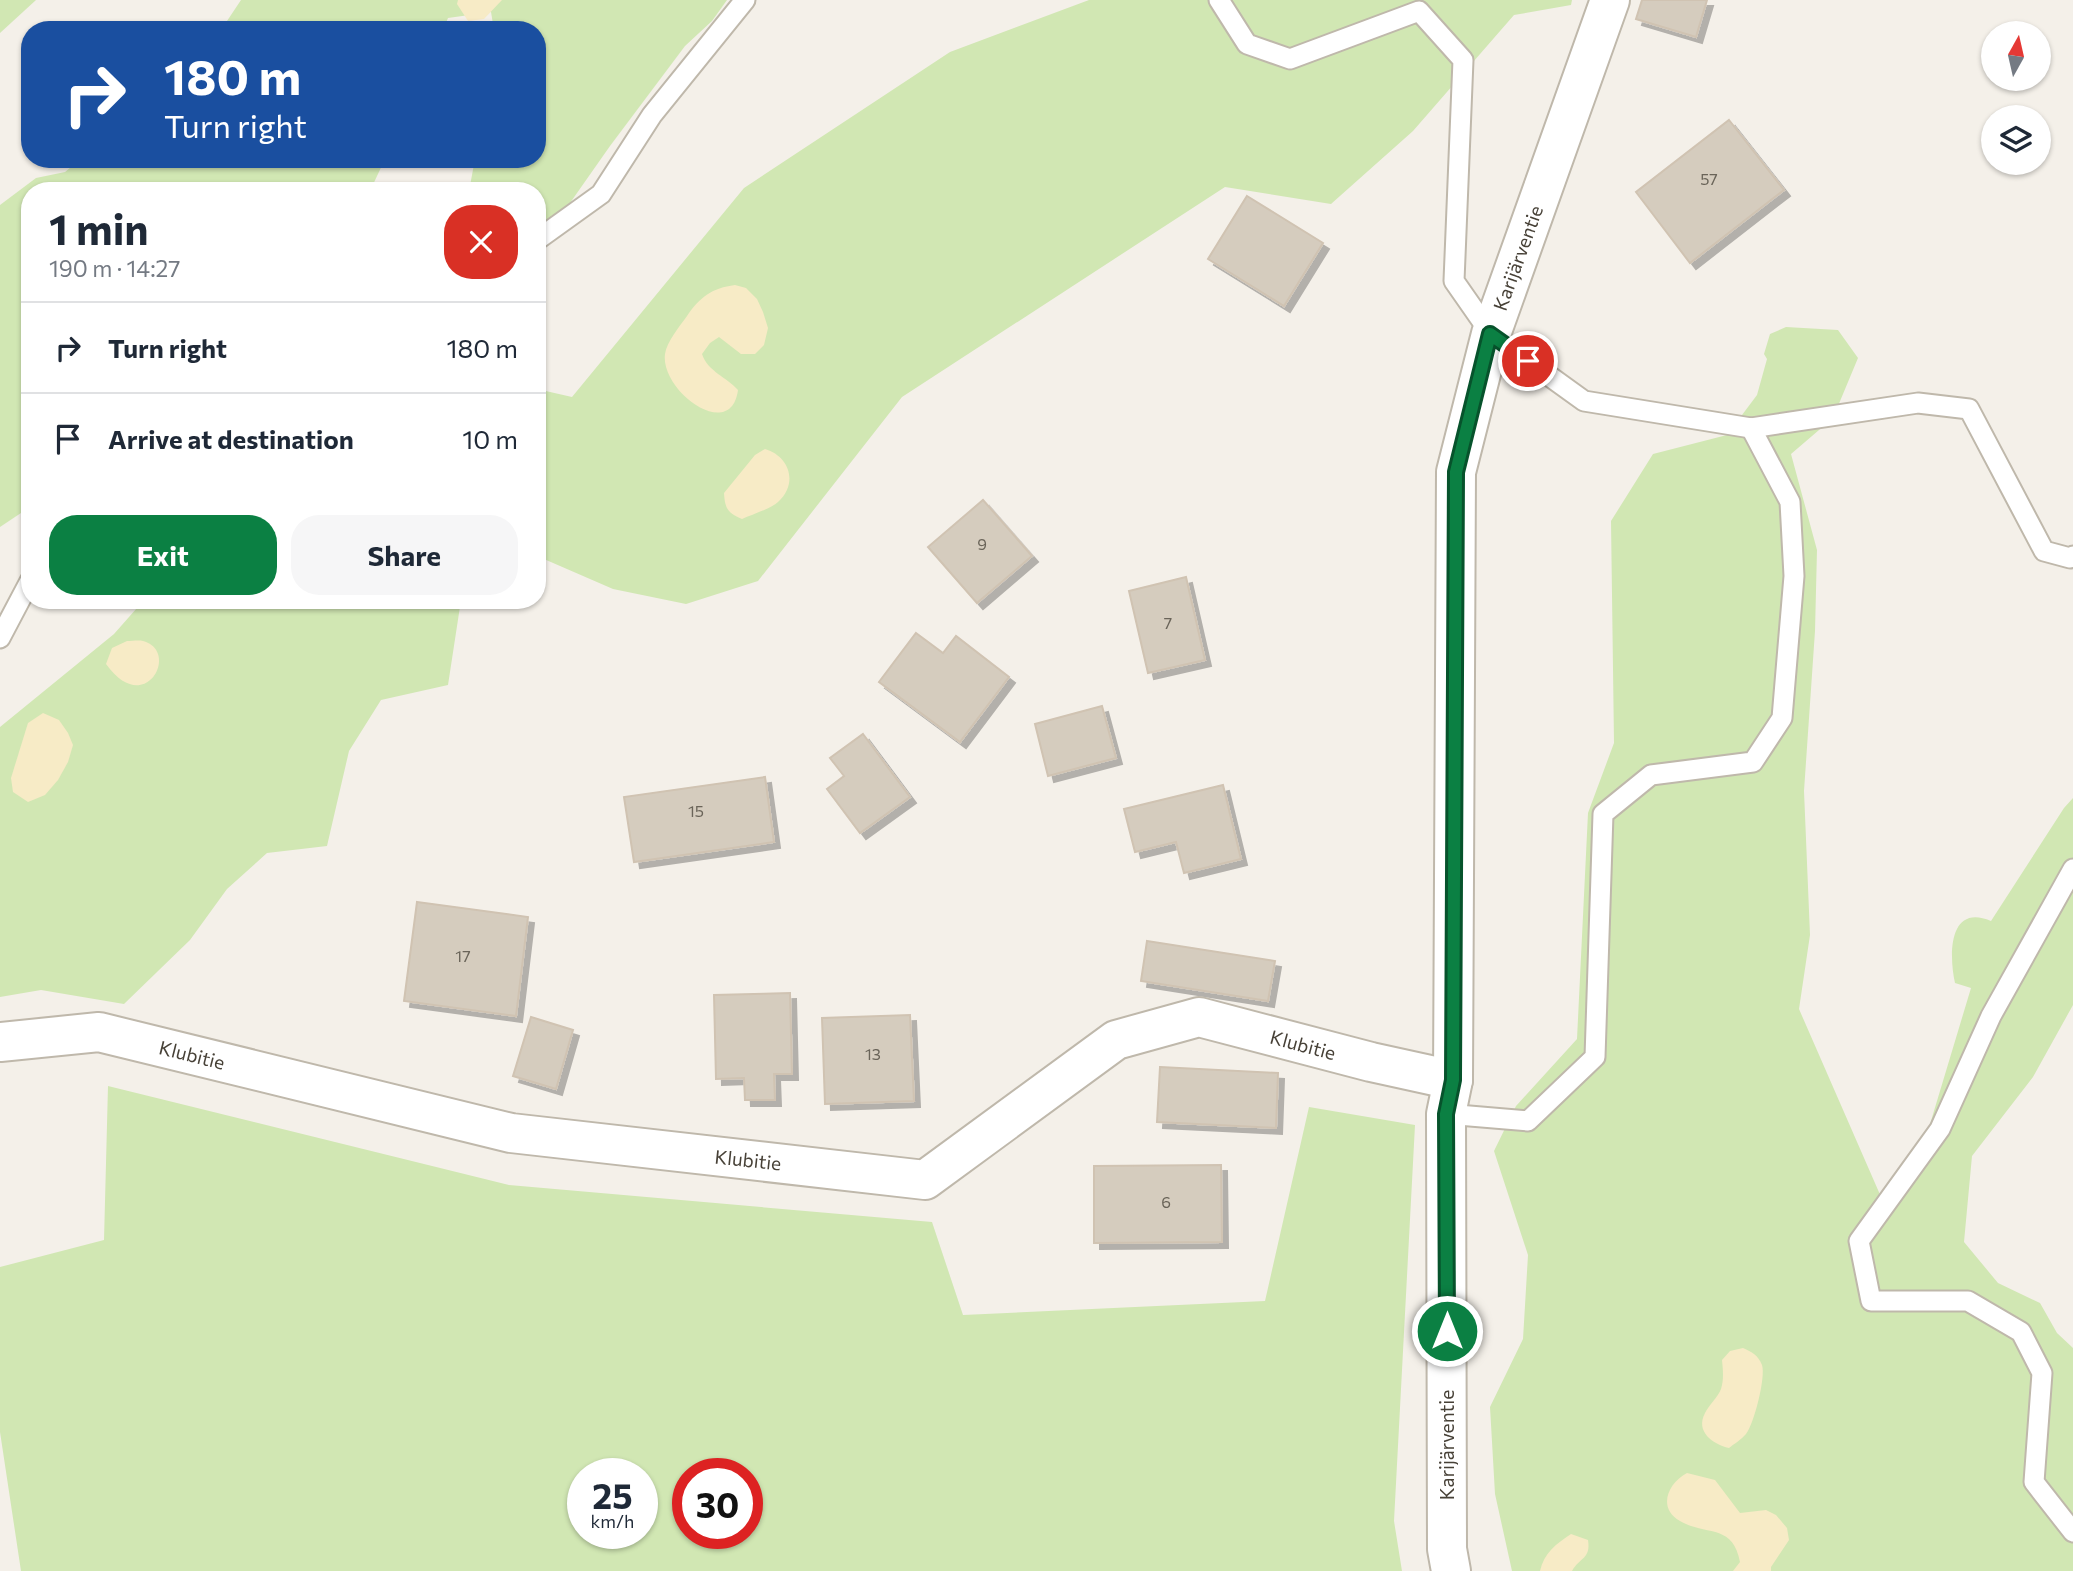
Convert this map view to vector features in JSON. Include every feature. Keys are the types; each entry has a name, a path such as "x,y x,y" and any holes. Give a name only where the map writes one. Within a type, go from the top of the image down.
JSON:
{"street":[{"name":"Karijärventie","path":"1451,1571 1447,1549 1456,472 1490,334 1610,0"},
{"name":"Klubitie","path":"0,1042 99,1032 511,1133 925,1180 1116,1040 1199,1017 1371,1062 1450,1097"}],"lane":[{"path":"546,234 601,194 652,115 745,0"},
{"path":"1219,0 1247,44 1290,59 1419,11 1463,60 1454,281 1490,334 1584,401 1751,428 1918,403 1969,408 2044,551 2070,558 2073,556"},
{"path":"1450,1097 1528,1121 1595,1057 1603,814 1651,775 1753,761 1782,718 1794,576 1790,502 1751,428"},
{"path":"0,638 21,599"},
{"path":"2073,869 1991,1016 1940,1129 1859,1241 1871,1301 1968,1301 2021,1332 2042,1373 2034,1482 2073,1532"}],"green space":[{"path":"0,0 36,0 0,33"},
{"path":"241,0 727,0 712,21 685,46 546,237 546,182 471,182 473,168 546,168 546,21 492,21 491,12 448,18 447,21 227,21"},
{"path":"1089,0 1572,0 1571,5 1514,15 1413,131 1331,204 1225,187 902,397 758,581 686,604 613,589 546,560 546,391 572,397 744,188 950,52"},
{"path":"70,168 381,168 374,182 31,182 36,178 65,172"},
{"path":"21,189 21,513 0,527 0,205"},
{"path":"1786,327 1838,330 1858,358 1833,418 1791,454 1817,550 1815,631 1804,791 1810,935 1799,1009 1885,1206 1912,1184 1971,988 1955,983 1952,947 1959,926 1966,919 1977,917 1991,921 2073,798 2073,1005 2033,1077 1972,1156 1964,1242 1998,1283 2040,1303 2057,1333 2073,1348 2073,1571 1512,1571 1495,1494 1490,1407 1523,1339 1528,1255 1494,1151 1516,1106 1577,1039 1588,813 1614,743 1611,521 1653,454 1727,435 1757,395 1767,359 1764,354 1770,334"},
{"path":"136,609 460,609 448,685 381,700 349,751 327,846 267,853 227,889 190,940 124,1004 41,990 0,997 0,727 114,634"},
{"path":"108,1086 509,1185 932,1222 963,1315 1265,1301 1309,1107 1415,1125 1394,1521 1402,1571 21,1571 0,1432 0,1267 104,1240"}],"sand":[{"path":"458,0 502,0 484,19 468,21 457,4"},
{"path":"735,285 746,288 757,299 768,328 764,345 755,354 741,354 719,337 710,343 702,354 713,370 738,390 733,405 723,412 711,412 697,406 673,383 666,368 665,354 674,334 697,304 713,291"},
{"path":"765,449 785,464 788,487 775,505 742,519 728,510 724,493 755,455"},
{"path":"127,641 143,641 154,647 159,657 153,677 145,684 134,685 120,679 106,664 112,648"},
{"path":"43,713 59,720 73,745 68,762 58,780 45,795 28,802 13,792 11,778 28,723"},
{"path":"1743,1348 1754,1354 1762,1365 1762,1379 1749,1429 1729,1448 1717,1444 1707,1436 1702,1426 1707,1410 1721,1389 1722,1360 1730,1351"},
{"path":"1687,1473 1715,1480 1740,1513 1766,1510 1776,1515 1787,1528 1789,1540 1771,1571 1733,1571 1740,1562 1731,1541 1717,1532 1689,1525 1673,1516 1667,1503 1670,1489"},
{"path":"1571,1534 1588,1540 1588,1551 1584,1557 1572,1571 1540,1571 1551,1550"}],"building":[{"path":"1642,0 1707,0 1696,37 1636,19"},
{"path":"1729,120 1784,190 1690,263 1636,192"},
{"path":"1247,196 1323,243 1284,306 1208,259"},
{"path":"983,500 1032,556 977,603 928,547"},
{"path":"1186,577 1205,660 1148,673 1129,591"},
{"path":"916,633 943,653 956,636 1009,677 960,742 879,682"},
{"path":"1102,706 1116,758 1048,776 1035,724"},
{"path":"863,734 910,797 860,833 827,789 844,776 830,758"},
{"path":"765,777 774,842 634,862 624,797"},
{"path":"1223,785 1241,859 1184,873 1176,842 1135,852 1124,809"},
{"path":"417,902 528,917 516,1016 404,1001"},
{"path":"1147,941 1275,961 1268,1001 1141,981"},
{"path":"790,993 792,1074 774,1074 775,1100 745,1100 744,1078 716,1079 714,995"},
{"path":"910,1015 914,1101 825,1104 822,1018"},
{"path":"531,1017 573,1030 556,1089 513,1076"},
{"path":"1160,1067 1278,1073 1276,1128 1157,1122"},
{"path":"1221,1165 1222,1242 1094,1243 1094,1166"}],"route":[{"path":"1447,1331 1446,1114 1453,1080 1456,472 1490,334 1528,361"}]}
